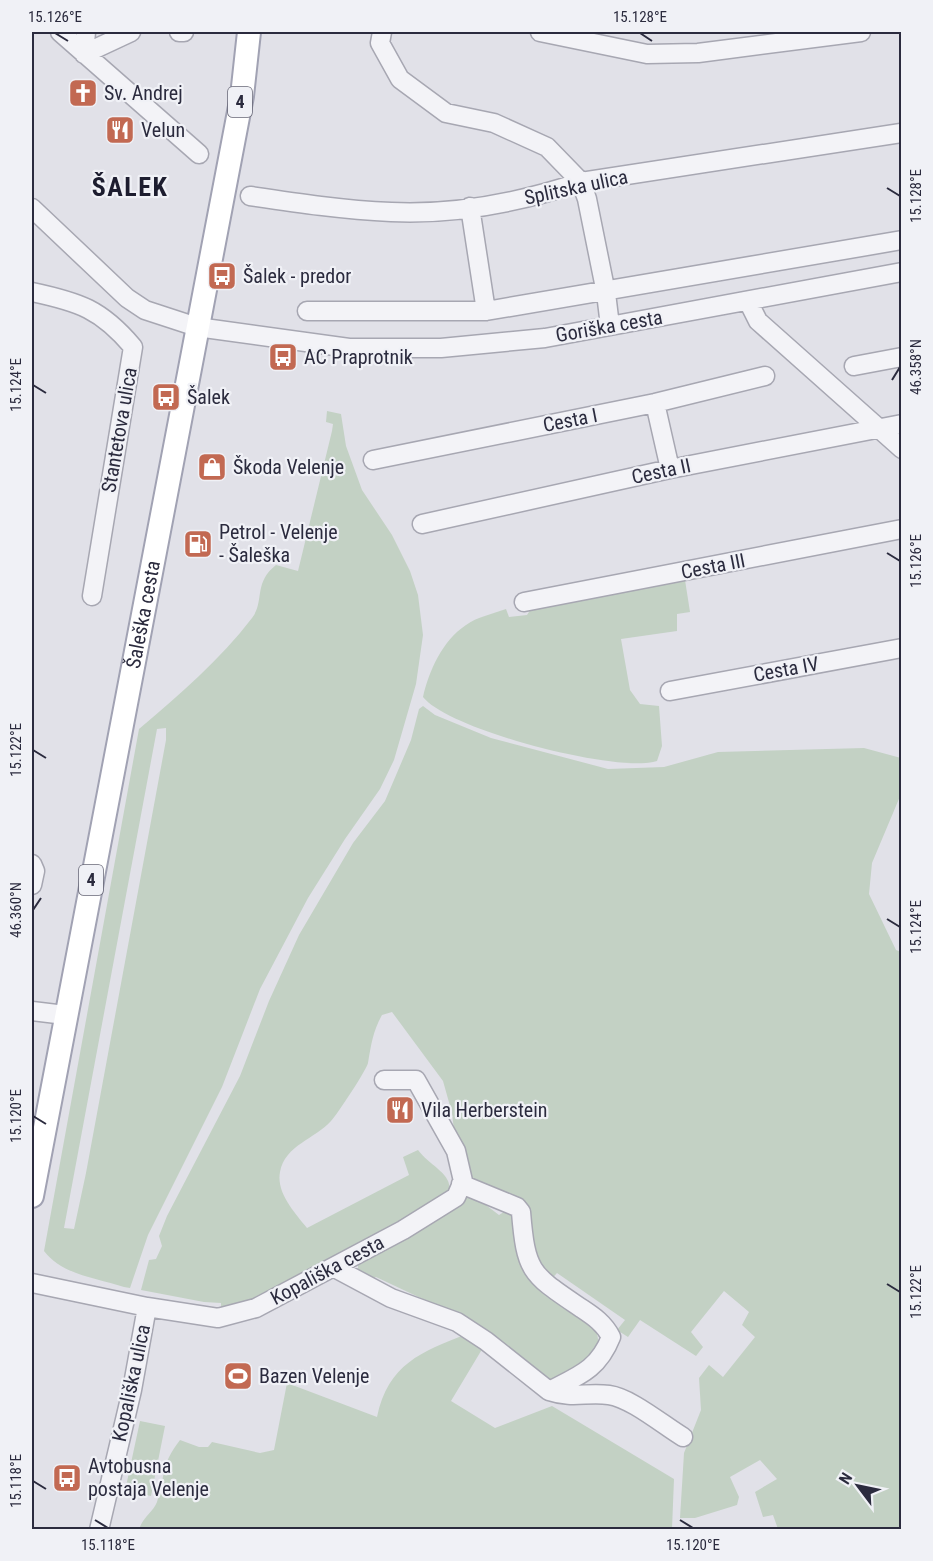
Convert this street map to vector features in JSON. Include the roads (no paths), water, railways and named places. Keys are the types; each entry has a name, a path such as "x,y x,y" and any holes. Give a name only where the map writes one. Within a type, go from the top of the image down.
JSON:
{"main road":[{"name":"Šaleška cesta","path":"32,1196 242,96 249,32"}],"street":[{"path":"60,32 199,154"},
{"path":"84,54 86,32"},
{"path":"84,54 131,32"},
{"path":"382,32 380,43 400,79 446,113 494,123 547,147 581,182 587,199 606,293 609,326"},
{"path":"540,32 647,54 698,53 861,32"},
{"name":"Splitska ulica","path":"250,196 326,207 393,212 470,207 532,198 581,182 901,133"},
{"path":"470,207 486,311"},
{"name":"Goriška cesta","path":"32,208 127,298 145,310 197,327 348,348 461,346 545,338 902,272"},
{"path":"307,310 486,311 606,293 902,240"},
{"name":"Stantetova ulica","path":"32,292 86,307 113,324 133,347 92,596"},
{"path":"748,301 758,321 875,429 902,449"},
{"path":"854,366 902,357"},
{"name":"Cesta I","path":"373,460 655,403 765,376"},
{"path":"655,403 670,469"},
{"name":"Cesta II","path":"422,524 670,469 902,424"},
{"name":"Cesta III","path":"524,602 902,529"},
{"name":"Cesta IV","path":"670,690 902,648"},
{"path":"32,864 35,871 32,885"},
{"path":"32,1011 65,1015"},
{"path":"384,1080 416,1080 456,1151 461,1184 517,1207 521,1212 527,1259 538,1278 598,1320 611,1337 604,1354 590,1369 549,1391"},
{"name":"Kopališka cesta","path":"32,1283 147,1307 218,1318 256,1308 404,1230 456,1197 461,1184"},
{"path":"333,1267 391,1298 457,1322 486,1341 549,1391 566,1397 610,1395 643,1411 683,1437"},
{"name":"Kopališka ulica","path":"99,1530 132,1390 147,1307"}],"place":[{"name":"Sv. Andrej","path":"83,93"},
{"name":"Velun","path":"120,130"},
{"name":"Šalek - predor","path":"222,276"},
{"name":"AC Praprotnik","path":"283,357"},
{"name":"Šalek","path":"166,397"},
{"name":"Škoda Velenje","path":"212,467"},
{"name":"Petrol - Velenje - Šaleška","path":"198,544"},
{"name":"Vila Herberstein","path":"400,1110"},
{"name":"Bazen Velenje","path":"238,1376"},
{"name":"Avtobusna postaja Velenje","path":"67,1478"}],"district":[{"name":"ŠALEK","path":"130,187"}]}
